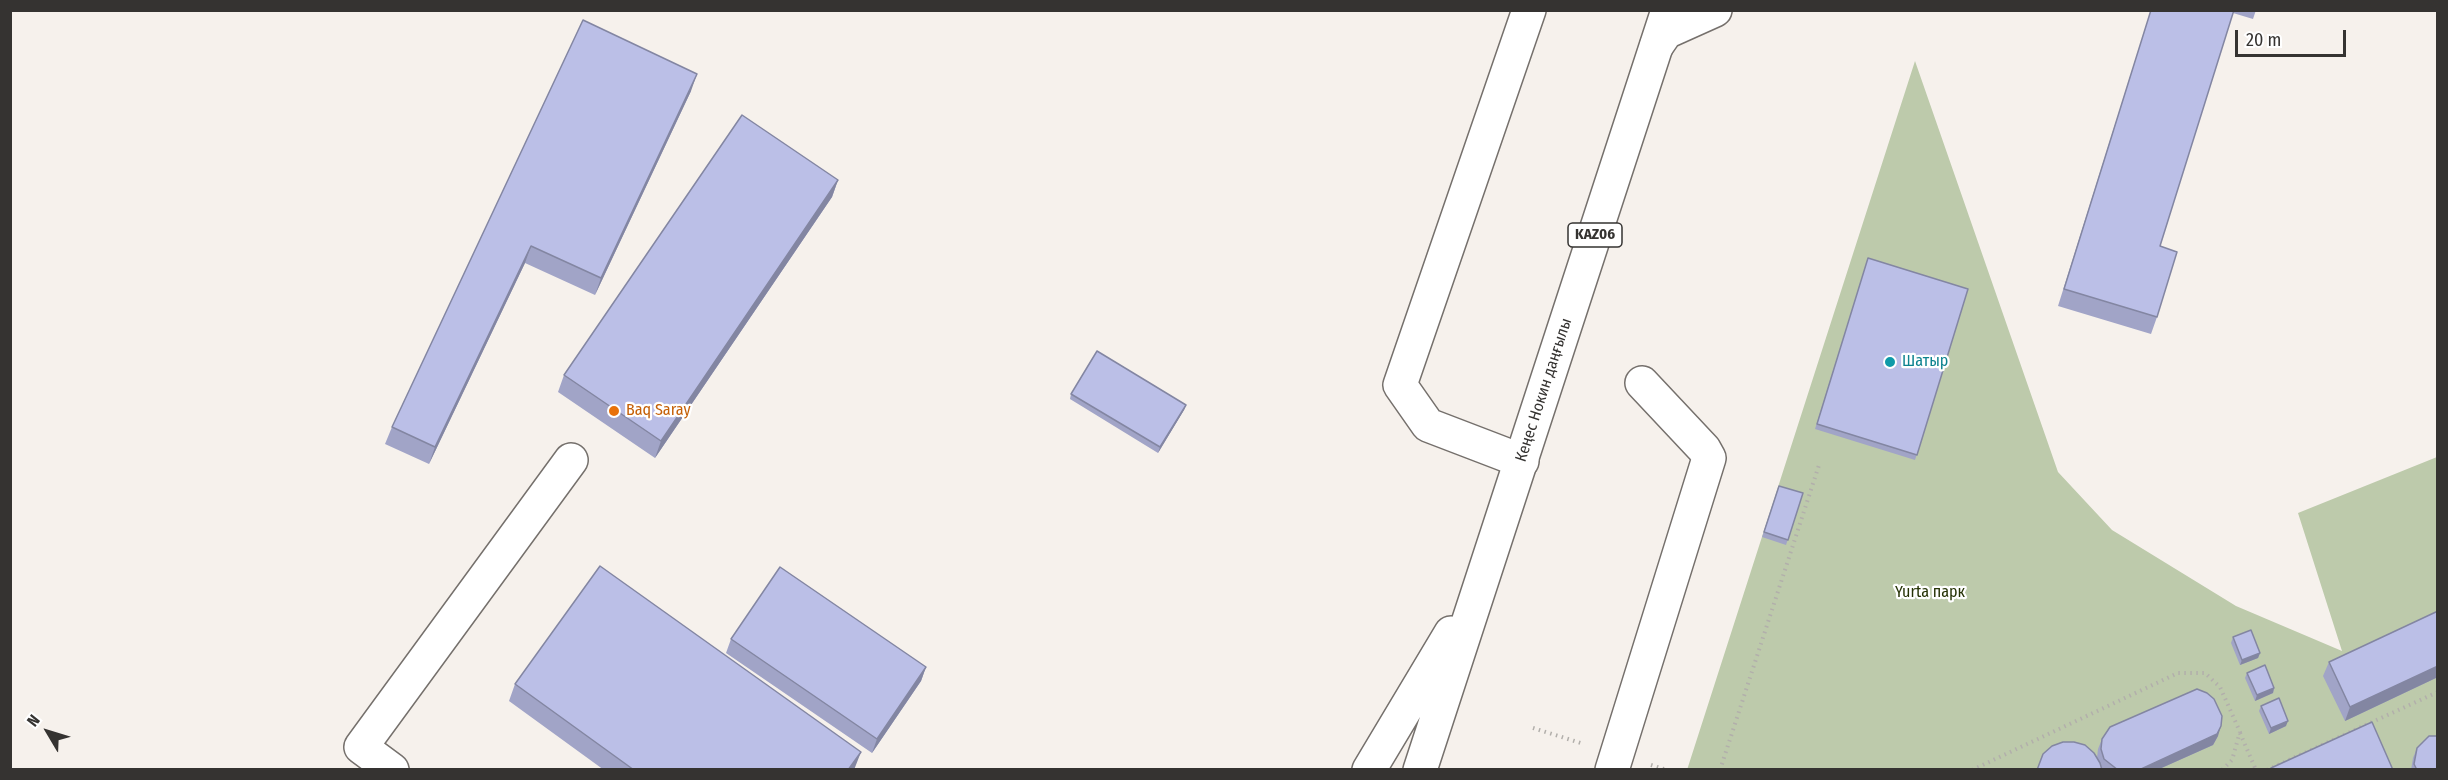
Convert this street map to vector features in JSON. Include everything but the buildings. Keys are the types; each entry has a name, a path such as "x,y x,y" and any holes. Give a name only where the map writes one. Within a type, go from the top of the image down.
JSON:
{"main road":[{"path":"1522,460 1428,425 1400,385 1529,10"},
{"name":"Кеңес Нокин даңғылы","path":"1420,770 1668,10"},
{"path":"1657,45 1666,32 1715,10"},
{"path":"1612,770 1709,458 1704,449 1642,383"},
{"path":"392,770 361,747 571,460"},
{"path":"1370,770 1485,574"}],"path":[{"path":"1720,770 1820,462"},
{"path":"1972,770 2178,673 2205,674 2220,687 2256,770"},
{"path":"2267,770 2438,692"},
{"path":"2222,770 2232,760 2240,732"}],"green space":[{"name":"Yurta парк","path":"1915,61 2058,472 2112,530 2236,606 2342,651 2298,513 2437,457 2437,769 1687,770"}],"place":[{"name":"Шатыр","path":"1890,362"},
{"name":"Baq Saray","path":"614,411"}]}
